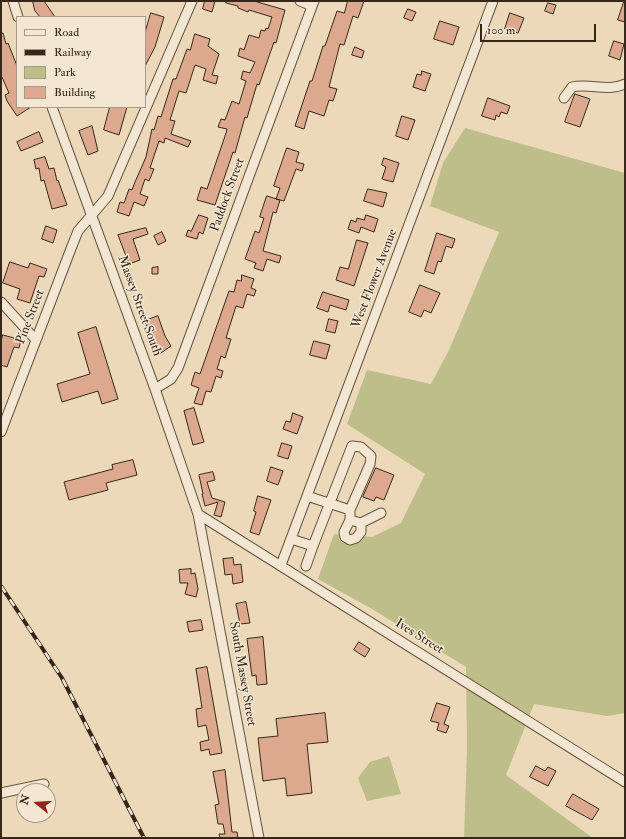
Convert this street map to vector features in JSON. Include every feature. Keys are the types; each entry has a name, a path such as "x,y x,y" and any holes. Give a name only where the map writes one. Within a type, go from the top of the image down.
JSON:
{"street":[{"path":"12,1 18,16"},
{"name":"Pine Street","path":"146,108 192,1"},
{"path":"300,1 313,3"},
{"name":"West Flower Avenue","path":"281,565 493,1"},
{"name":"Paddock Street","path":"156,389 171,379 178,368 313,3"},
{"path":"564,98 572,87 613,88 625,84"},
{"name":"Massey Street South","path":"52,108 156,389 198,514"},
{"name":"Pine Street","path":"1,432 3,418 36,340 78,231 108,196 146,108"},
{"path":"1,302 36,340"},
{"path":"306,566 352,446 361,447 371,456 370,464 344,532 345,537 350,540 356,538 361,532 361,523"},
{"path":"307,496 330,504 361,523"},
{"path":"361,523 381,513"},
{"name":"Ives Street","path":"198,514 625,782"},
{"name":"South Massey Street","path":"198,514 259,838"},
{"path":"291,539 313,546"},
{"path":"1,793 16,790"}],"green space":[{"path":"465,128 625,173 625,713 607,716 534,704 506,775 593,838 464,838 467,748 466,667 372,609 318,579 334,534 372,537 401,523 425,474 347,424 367,370 431,384 449,350 499,232 430,206 443,163"},
{"path":"389,756 401,794 367,801 358,778 370,762"}],"building":[{"path":"33,1 44,1 54,16 39,16 35,11"},
{"path":"205,1 215,1 212,12 203,9"},
{"path":"227,1 254,1 285,10 276,43 274,42 259,85 257,84 247,118 245,117 235,153 233,152 215,205 197,200 201,187 207,189 226,133 227,129 218,127 221,119 225,120 232,101 239,104 246,81 241,79 243,71 250,73 255,62 238,56 240,48 244,50 249,35 259,38 261,30 265,31 266,28 268,29 272,17 249,10 248,12 238,8 238,6 226,3"},
{"path":"348,1 364,1 358,18 353,16 344,45 340,44 329,87 337,89 333,101 329,100 324,116 309,111 304,129 295,126 310,81 312,81 323,46 325,46 337,11 344,13"},
{"path":"625,2 625,22 618,20"},
{"path":"548,3 556,5 553,14 545,11"},
{"path":"408,9 416,12 412,21 404,18"},
{"path":"151,13 164,17 155,47 146,64 146,30"},
{"path":"510,13 524,18 518,33 505,29"},
{"path":"440,21 459,27 453,45 434,39"},
{"path":"1,33 3,33 6,44 8,43 16,63 16,108 29,108 17,116 7,101 5,95 9,93 1,75"},
{"path":"195,34 210,39 208,46 219,54 212,75 218,76 216,84 203,80 206,69 195,65 186,93 179,91 170,120 175,121 171,134 191,141 188,147 165,138 164,143 159,141 150,168 154,169 149,181 145,179 140,194 148,197 144,206 134,202 129,216 117,212 120,202 124,203 129,189 132,190 146,157 152,129 154,130 158,116 161,117 173,79 176,79 187,49 190,50"},
{"path":"614,41 624,44 620,60 609,56"},
{"path":"355,47 364,51 362,58 352,55"},
{"path":"422,71 431,74 425,91 413,87 417,74 421,75"},
{"path":"575,94 590,99 580,127 565,122"},
{"path":"488,98 510,106 507,114 501,112 499,117 496,115 495,120 482,116"},
{"path":"110,108 127,108 119,135 104,130"},
{"path":"402,116 415,120 408,140 396,136"},
{"path":"92,126 98,151 88,155 79,131"},
{"path":"39,132 43,142 21,151 17,142"},
{"path":"287,148 299,152 296,162 304,164 302,171 296,169 284,201 276,199 280,188 274,186"},
{"path":"45,157 49,169 54,168 57,181 58,180 67,205 52,209 44,180 41,181 39,168 36,169 34,160"},
{"path":"384,158 399,163 393,182 382,179 386,167 382,165"},
{"path":"368,189 387,193 383,207 364,201"},
{"path":"267,196 280,200 276,213 273,212 263,251 281,256 279,263 267,259 263,271 254,268 256,263 245,259 255,231 259,233 264,218 260,217"},
{"path":"199,215 208,218 203,234 199,232 197,239 186,236 188,230 191,231"},
{"path":"366,215 378,219 374,232 361,227 359,233 348,229 351,220 356,222 357,218 364,220"},
{"path":"46,226 57,230 53,243 42,239"},
{"path":"146,228 148,234 133,239 140,260 129,264 118,235"},
{"path":"162,232 166,241 158,245 154,236"},
{"path":"437,233 455,239 452,248 446,246 441,262 438,261 434,274 425,271"},
{"path":"357,240 368,243 354,286 336,280 340,267 348,269"},
{"path":"10,262 28,268 30,263 47,269 44,277 39,276 30,303 17,299 20,289 3,283"},
{"path":"158,267 158,274 152,274 152,268"},
{"path":"242,275 254,279 251,288 256,290 254,296 247,294 243,308 236,306 226,338 231,339 225,358 221,356 217,369 223,371 221,378 216,376 211,392 206,391 202,405 194,403 199,388 191,385 195,372 200,374 229,291 234,292 237,280 241,281"},
{"path":"420,285 440,293 431,313 424,310 421,317 409,312"},
{"path":"323,292 349,300 346,310 330,305 328,312 317,308"},
{"path":"158,316 165,336 171,346 158,355 152,347 154,346 145,321"},
{"path":"329,319 338,321 335,333 326,331"},
{"path":"96,327 118,399 102,404 98,391 62,402 57,384 90,374 78,333"},
{"path":"3,335 21,340 19,348 14,347 7,367 1,365 1,342"},
{"path":"314,341 330,345 326,359 310,355"},
{"path":"194,408 204,442 193,445 184,411"},
{"path":"293,413 303,417 297,434 283,429 286,421 290,422"},
{"path":"282,443 292,446 288,459 278,456"},
{"path":"133,460 137,475 106,483 108,490 69,500 64,482 113,469 112,465"},
{"path":"271,467 283,471 278,485 267,481"},
{"path":"376,468 394,475 384,500 376,497 374,501 363,497"},
{"path":"213,472 215,480 207,482 212,498 225,502 221,517 214,515 218,502 205,506 202,494 199,475"},
{"path":"258,496 271,500 259,535 250,532 256,512 254,511"},
{"path":"233,558 234,565 241,564 243,582 233,584 232,574 225,575 223,559"},
{"path":"191,569 191,574 195,573 198,589 196,597 185,594 188,583 180,583 179,570"},
{"path":"246,602 250,623 240,624 236,604"},
{"path":"201,620 203,630 189,632 187,622"},
{"path":"263,637 267,684 257,685 256,675 252,676 247,639"},
{"path":"359,642 370,649 365,657 354,650"},
{"path":"207,667 222,753 210,755 209,749 201,751 200,742 209,740 206,725 198,727 196,709 202,708 196,669"},
{"path":"437,703 450,707 444,724 449,726 446,733 437,730 439,723 431,721"},
{"path":"325,713 328,742 307,744 312,793 287,796 285,778 263,781 258,738 278,736 276,719"},
{"path":"536,766 545,771 548,767 556,771 548,786 530,777"},
{"path":"225,770 232,832 237,832 238,838 220,838 219,834 225,834 223,824 218,824 215,805 219,804 213,772"},
{"path":"573,794 599,809 592,820 566,806"}],"railway":[{"path":"1,586 62,678 144,838"}]}
